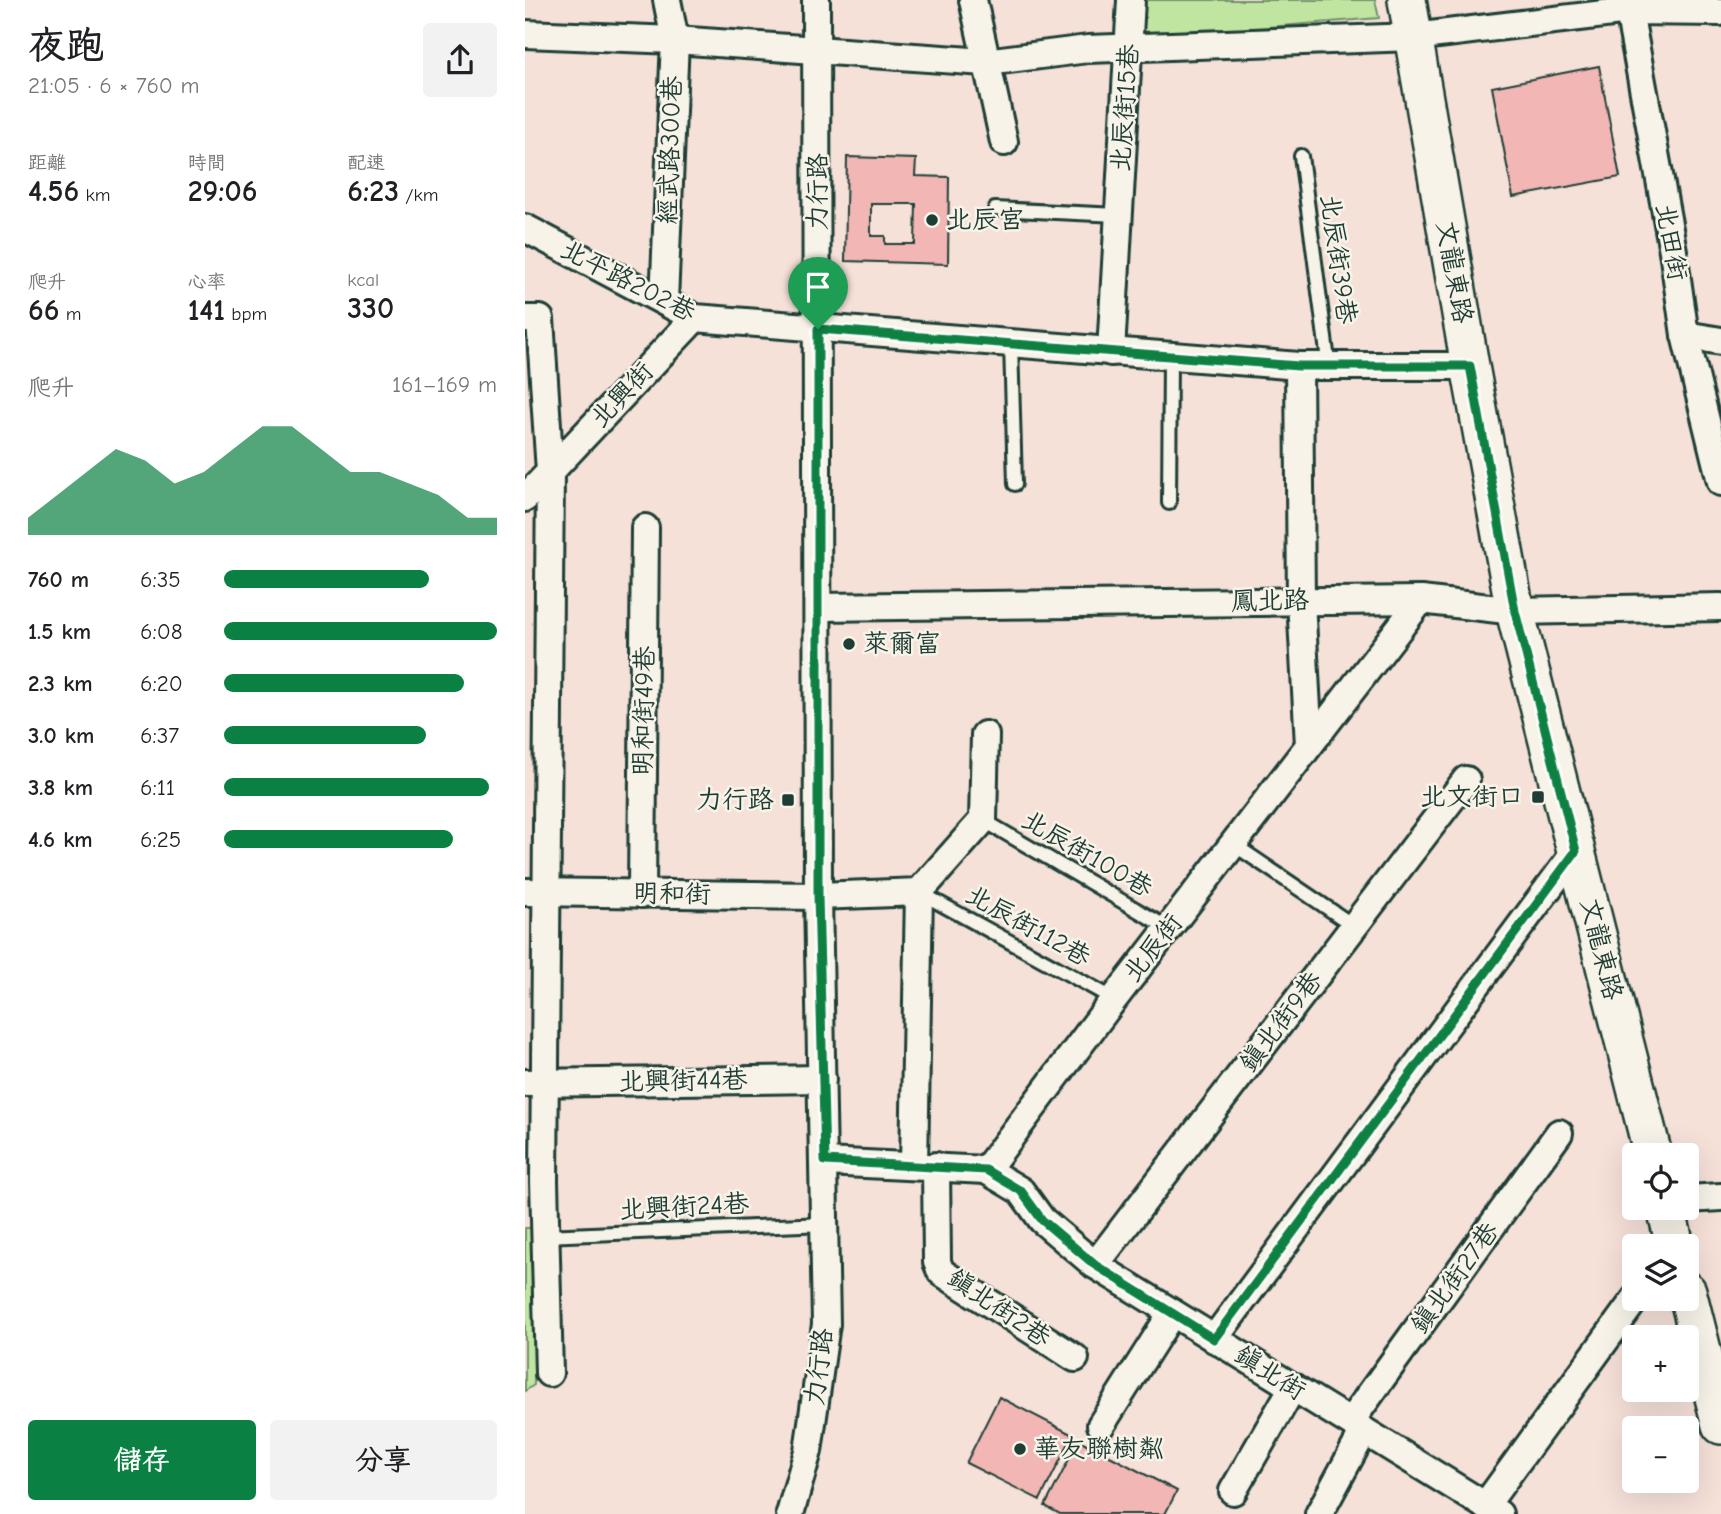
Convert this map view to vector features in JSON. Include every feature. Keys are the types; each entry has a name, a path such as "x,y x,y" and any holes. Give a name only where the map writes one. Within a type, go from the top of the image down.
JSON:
{"street":[{"name":"經武路300巷","path":"664,301 675,40 667,0"},
{"name":"力行路","path":"790,1514 808,1451 826,1324 818,896 816,0"},
{"path":"973,0 1004,142"},
{"name":"北辰街15巷","path":"1111,352 1131,0"},
{"name":"文龍東路","path":"1408,0 1515,611 1650,1143"},
{"path":"525,34 675,40 985,62 1129,47 1413,37 1634,4 1721,12"},
{"name":"北田街","path":"1634,4 1685,335 1721,482"},
{"name":"北平路202巷","path":"525,228 695,318 818,329"},
{"name":"北興街","path":"550,472 695,318"},
{"name":"北興街","path":"532,319 550,472 537,709 535,1083 545,1236 549,1373"},
{"path":"818,329 1329,368 1470,366"},
{"path":"1685,335 1721,341"},
{"path":"1299,366 1301,601 1309,745"},
{"path":"525,498 550,472"},
{"name":"明和街49巷","path":"642,894 645,528"},
{"name":"鳳北路","path":"818,607 1421,600 1515,611 1721,607"},
{"name":"北辰街","path":"986,1170 1168,928 1421,600"},
{"path":"925,1165 919,892 983,820 985,735"},
{"name":"鎮北街9巷","path":"1095,1265 1466,780"},
{"path":"1214,1339 1576,851"},
{"name":"明和街","path":"536,892 818,896 919,892"},
{"name":"北興街44巷","path":"535,1083 822,1079"},
{"name":"鎮北街27巷","path":"1319,1514 1357,1427 1559,1133"},
{"path":"825,1161 986,1170"},
{"name":"鎮北街2巷","path":"925,1165 937,1262 941,1272 1076,1358"},
{"name":"鎮北街","path":"986,1170 1021,1191 1042,1220 1095,1265 1492,1510"},
{"path":"1699,1198 1721,1197"},
{"path":"1492,1510 1627,1311"},
{"path":"1692,1311 1721,1425"},
{"path":"1101,1425 1172,1312"},
{"path":"1233,1491 1293,1387"}],"lane":[{"name":"北辰街39巷","path":"1301,156 1329,368"},
{"path":"995,209 1118,215"},
{"path":"1011,344 1015,484"},
{"path":"1169,502 1170,356"},
{"name":"北辰街100巷","path":"983,820 1168,928"},
{"path":"1233,844 1354,926"},
{"name":"北辰街112巷","path":"919,892 1114,999"},
{"name":"北興街24巷","path":"545,1236 825,1224"}],"green space":[{"path":"1143,0 1375,0 1379,18 1142,37"},
{"path":"525,1228 537,1228 534,1385 525,1391"}],"building":[{"path":"1599,66 1620,177 1513,197 1492,87"},
{"name":"北辰宮","path":"847,157 916,159 915,176 949,177 948,264 845,261","holes":["871,204 916,204 915,244 885,244 885,236 871,236"]},
{"name":"華友聯樹粼","path":"999,1397 1073,1435 1040,1500 966,1463"},
{"name":"華友聯樹粼","path":"1079,1440 1177,1491 1165,1514 1060,1514 1045,1506"}],"place":[{"name":"北辰宮","path":"932,220"},
{"name":"萊爾富","path":"849,644"},
{"name":"北文街口","path":"1538,797"},
{"name":"力行路","path":"788,800"},
{"name":"華友聯樹粼","path":"1020,1449"}],"route":[{"path":"818,329 1329,368 1470,366 1515,611 1576,851 1214,1339 1095,1265 1042,1220 1021,1191 986,1170 825,1161 818,896 818,329"}]}
